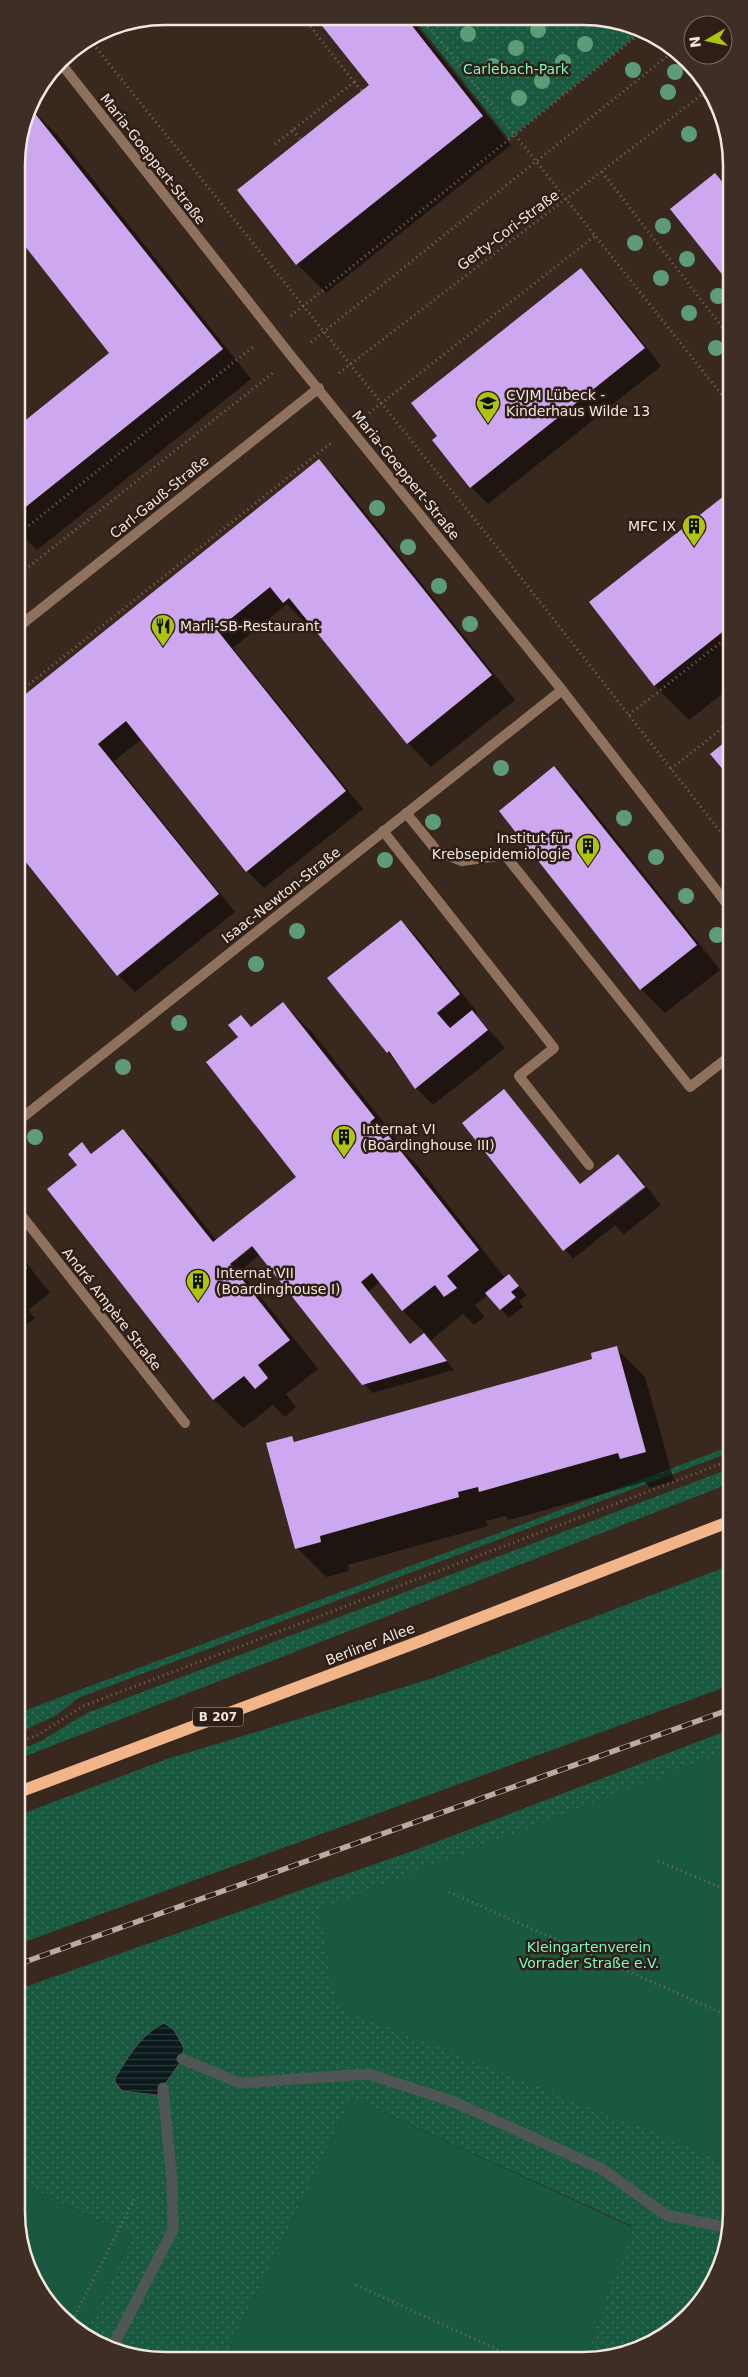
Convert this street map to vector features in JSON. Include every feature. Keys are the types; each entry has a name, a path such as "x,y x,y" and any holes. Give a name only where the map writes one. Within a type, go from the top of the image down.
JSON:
{"main road":[{"name":"Berliner Allee","path":"25,1789 723,1525"}],"street":[{"name":"Maria-Goeppert-Straße","path":"65,68 272,332 562,690 723,899"},
{"name":"Carl-Gauß-Straße","path":"25,622 319,388"},
{"name":"Isaac-Newton-Straße","path":"25,1116 562,690"},
{"path":"406,813 437,851 462,861 505,855 690,1087 723,1061"},
{"path":"383,831 554,1048 519,1076 589,1165"},
{"name":"André Ampère Straße","path":"25,1220 185,1423"}],"path":[{"path":"310,25 362,91"},
{"path":"428,25 723,396"},
{"path":"25,528 304,307 636,35"},
{"path":"94,45 382,403 723,835"},
{"path":"25,570 669,55"},
{"path":"275,144 354,82"},
{"name":"Gerty-Cori-Straße","path":"319,388 703,94"},
{"path":"293,130 300,140"},
{"path":"602,172 723,328"},
{"path":"25,688 595,236"},
{"path":"629,715 723,641"},
{"path":"670,768 723,727"},
{"path":"25,1740 38,1735 84,1706 723,1463"},
{"path":"658,1861 723,1889"},
{"path":"449,1892 723,2013"},
{"path":"74,2318 136,2196"},
{"path":"356,2285 503,2352"}],"green space":[{"name":"Carlebach-Park","path":"419,25 583,25 602,26 636,35 509,139"},
{"path":"723,1449 723,1455 78,1698 57,1715 25,1730 25,1710"},
{"path":"723,1471 723,1486 25,1756 25,1747 39,1742 87,1713"},
{"path":"723,1568 723,1688 25,1942 25,1813 167,1759 433,1678"},
{"path":"723,1732 723,1827 690,2147 723,2162 723,2222 716,2257 704,2282 694,2297 675,2317 653,2333 620,2347 587,2352 632,2226 352,2098 228,2352 146,2351 120,2345 103,2338 87,2328 132,2237 25,2185 25,1987 418,1849"},
{"name":"Kleingartenverein Vorrader Straße e.V.","path":"723,1752 723,2162 690,2147 337,2007 319,1909"},
{"path":"352,2098 632,2227 587,2352 228,2352"},
{"path":"25,2185 132,2237 87,2328 66,2311 39,2274 32,2257 26,2231"}],"shaded area":[{"path":"164,2023 174,2030 184,2048 180,2063 157,2095 122,2091 115,2082 115,2078 130,2054 142,2040"}],"building":[{"path":"321,25 412,25 483,116 296,265 237,190 369,85"},
{"path":"35,114 223,349 25,508 25,421 109,353 25,246 25,155 30,128"},
{"path":"715,173 723,183 723,275 670,209"},
{"path":"581,268 645,348 470,488 432,440 437,436 411,403"},
{"path":"319,459 492,675 407,744 289,598 283,603 270,587 217,630 346,791 246,872 126,721 98,744 219,894 117,976 25,861 25,695"},
{"name":"MFC IX","path":"723,497 723,632 654,686 589,602"},
{"path":"723,744 723,770 710,754"},
{"name":"Institut für Krebsepidemiologie","path":"554,766 697,945 640,990 499,811"},
{"path":"401,920 460,994 437,1013 450,1028 472,1010 488,1030 415,1089 389,1051 387,1053 327,978"},
{"path":"283,1002 375,1118 370,1122 383,1139 388,1135 479,1250 447,1276 457,1288 444,1297 435,1285 402,1311 372,1273 361,1282 410,1344 424,1333 447,1361 362,1385 252,1246 230,1264 290,1340 258,1365 268,1378 255,1389 244,1376 213,1400 47,1189 77,1165 68,1154 82,1142 91,1154 123,1129 213,1242 296,1177 206,1062 238,1037 228,1025 241,1015 251,1027"},
{"path":"504,1089 580,1184 618,1154 645,1187 563,1251 462,1123"},
{"path":"509,1274 519,1286 511,1292 516,1297 500,1310 485,1293"},
{"path":"617,1346 646,1452 620,1459 618,1453 479,1492 478,1487 458,1492 459,1497 320,1536 321,1542 295,1549 266,1443 292,1436 294,1442 592,1359 591,1353"}],"waterway":[{"path":"182,2059 240,2083 368,2074 452,2101 602,2169 666,2215 722,2226"},
{"path":"115,2343 173,2230 172,2182 163,2088"}],"railway":[{"path":"25,1962 723,1712"}],"place":[{"name":"CVJM Lübeck - Kinderhaus Wilde 13","path":"488,424"},
{"name":"MFC IX","path":"694,547"},
{"name":"Marli-SB-Restaurant","path":"163,647"},
{"name":"Institut für Krebsepidemiologie","path":"588,867"},
{"name":"Internat VI (Boardinghouse III)","path":"344,1158"},
{"name":"Internat VII (Boardinghouse I)","path":"198,1302"}]}
